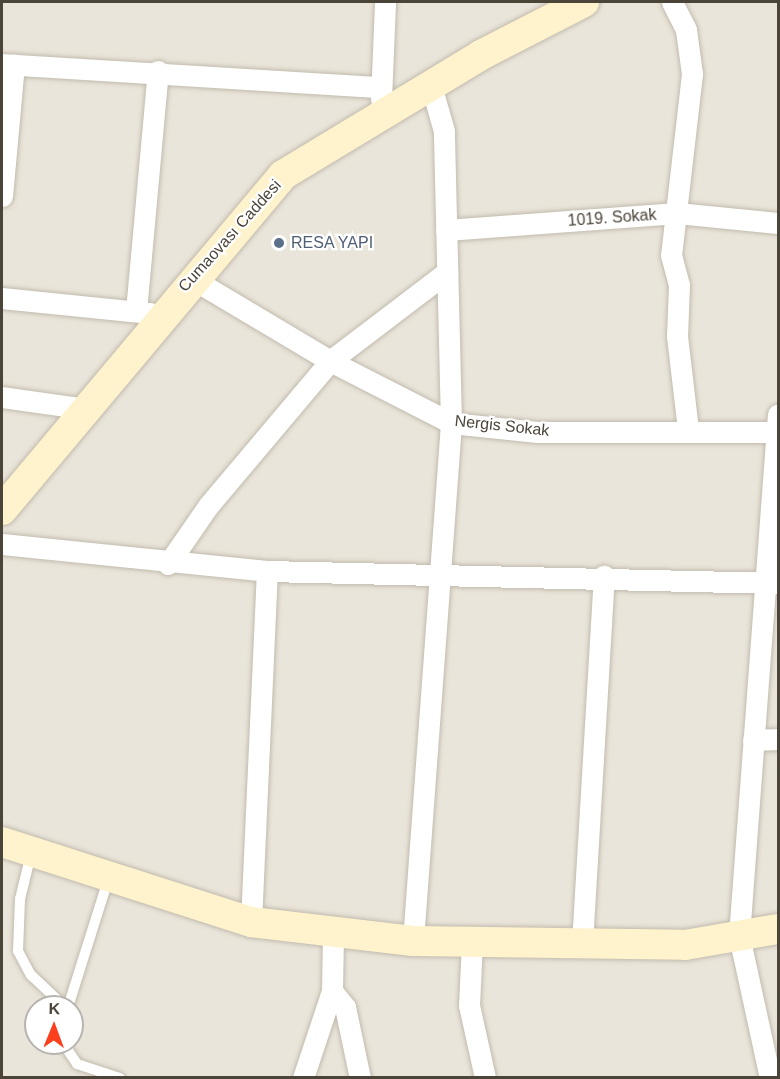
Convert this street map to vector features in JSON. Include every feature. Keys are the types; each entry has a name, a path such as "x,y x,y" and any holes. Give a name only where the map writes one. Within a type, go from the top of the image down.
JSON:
{"street":[{"path":"385,2 378,87 385,117"},
{"name":"Cumaovası Caddesi","path":"2,510 86,409 148,313 191,278 284,175 432,89 549,12 584,2"},
{"path":"672,2 686,30 692,74 671,255 679,285 677,336 688,430"},
{"path":"2,196 8,64 158,71 378,87"},
{"path":"2,298 148,313 158,71"},
{"path":"413,941 451,423 444,131 432,89"},
{"name":"1019. Sokak","path":"446,230 677,213 778,223"},
{"path":"168,564 208,506 330,361 447,272"},
{"name":"Nergis Sokak","path":"191,278 330,361 451,423 538,432 778,426"},
{"path":"2,397 86,409"},
{"path":"770,1077 739,936 753,740 771,583 778,426"},
{"path":"2,544 168,564 267,572 438,577 604,576 771,583"},
{"path":"251,922 267,572"},
{"path":"582,944 604,576"},
{"path":"753,740 778,740"},
{"path":"2,842 110,874 251,922 413,941 685,945 778,929"},
{"path":"303,1077 332,991 333,932"},
{"path":"472,942 469,1005 485,1077"},
{"path":"332,991 345,1007 360,1077"}],"lane":[{"path":"31,851 20,899 18,951 31,975 54,995"},
{"path":"71,995 110,874"},
{"path":"71,1055 77,1064 120,1077"}],"shaded area":[{"path":"2,2 778,2 778,1077 2,1078"}],"place":[{"name":"RESA YAPI","path":"279,243"}]}
